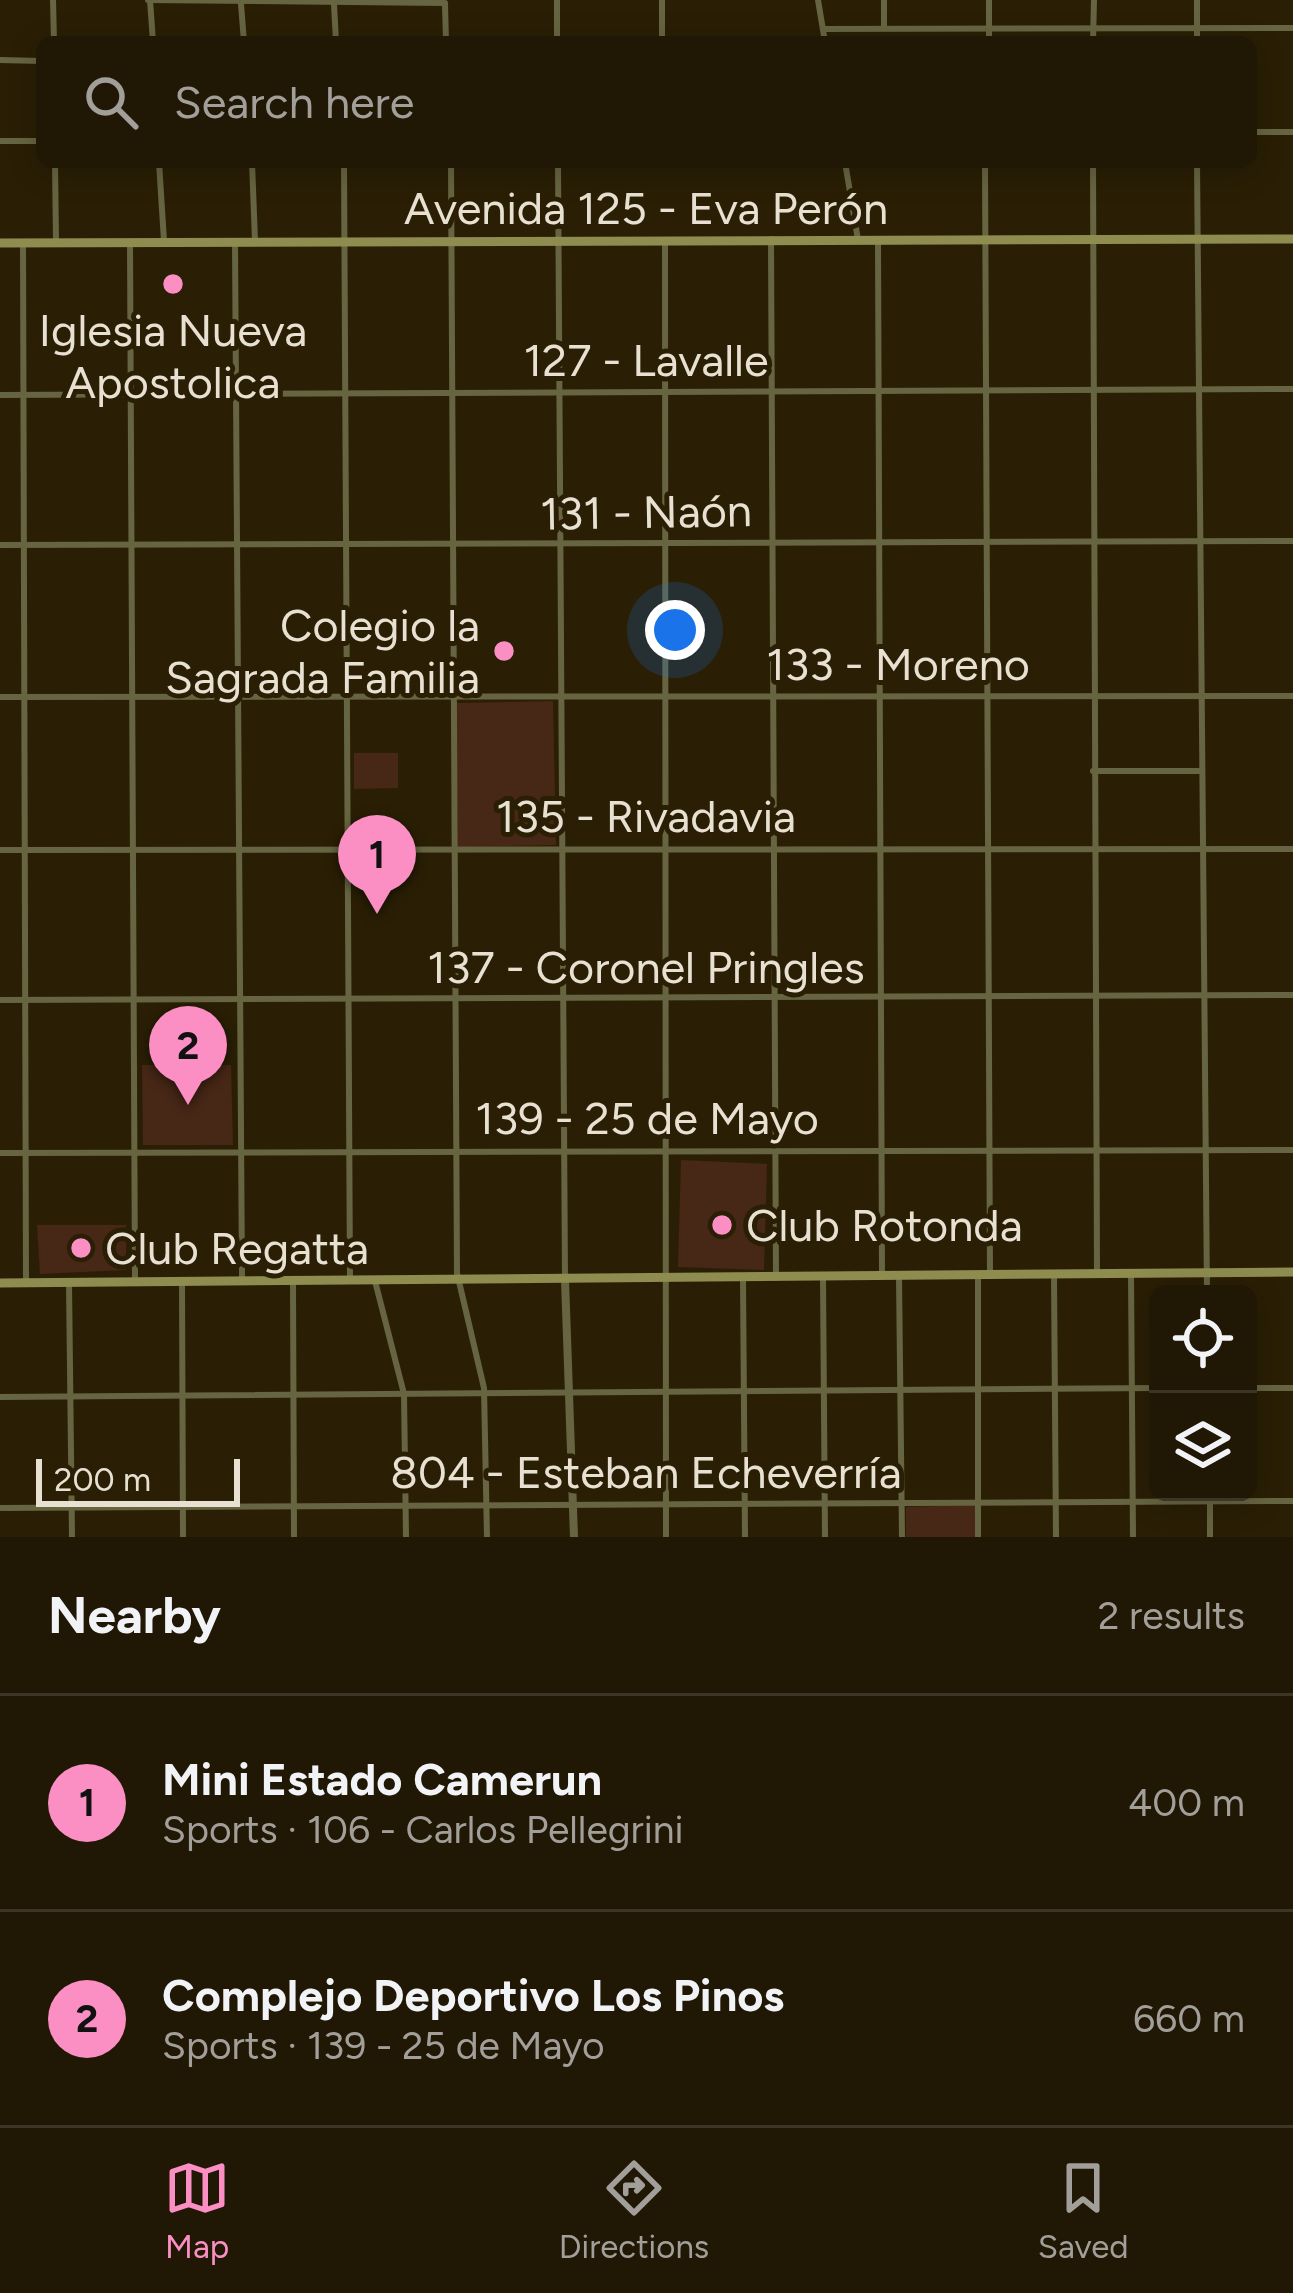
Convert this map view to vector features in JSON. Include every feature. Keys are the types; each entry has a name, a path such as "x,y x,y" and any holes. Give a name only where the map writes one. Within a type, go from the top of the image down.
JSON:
{"main road":[{"name":"Avenida 125 - Eva Perón","path":"0,243 1293,239"},
{"path":"0,1283 1293,1272"}],"street":[{"path":"53,0 54,36"},
{"path":"152,36 149,0 445,2 446,36"},
{"path":"557,0 557,36"},
{"path":"662,0 662,36"},
{"path":"818,0 824,36"},
{"path":"884,0 884,28"},
{"path":"989,0 989,36"},
{"path":"1094,0 1094,36"},
{"path":"1197,0 1198,36"},
{"path":"241,2 244,36"},
{"path":"334,2 336,36"},
{"path":"823,29 1293,28"},
{"path":"0,60 36,61"},
{"path":"1257,132 1293,132"},
{"path":"0,141 36,141"},
{"path":"55,168 56,243"},
{"path":"159,168 164,242"},
{"path":"252,168 255,241"},
{"path":"344,168 350,1281"},
{"path":"451,168 458,1280 484,1393 487,1537"},
{"path":"558,168 562,1151 574,1537"},
{"path":"846,168 858,240"},
{"path":"978,1537 978,1390 989,1149 986,168"},
{"path":"1093,168 1097,1275"},
{"path":"1197,168 1201,995 1208,1285"},
{"path":"771,239 776,1278"},
{"path":"665,240 666,1537"},
{"path":"878,240 883,1277"},
{"path":"130,242 135,1282"},
{"path":"235,242 242,1283"},
{"path":"23,243 26,1283"},
{"name":"127 - Lavalle","path":"0,394 1293,388"},
{"name":"131 - Naón","path":"0,545 557,547 1293,541"},
{"name":"133 - Moreno","path":"0,697 1293,696"},
{"path":"1093,771 1202,771"},
{"name":"135 - Rivadavia","path":"0,850 1293,849"},
{"name":"137 - Coronel Pringles","path":"0,1000 1293,995"},
{"name":"139 - 25 de Mayo","path":"0,1153 1293,1150"},
{"path":"1131,1274 1133,1537"},
{"path":"1054,1275 1056,1537"},
{"path":"899,1277 902,1537"},
{"path":"823,1278 825,1537"},
{"path":"743,1279 745,1537"},
{"path":"375,1281 404,1394 406,1537"},
{"path":"69,1282 71,1537"},
{"path":"293,1282 294,1537"},
{"path":"182,1283 183,1537"},
{"path":"0,1397 1149,1388"},
{"path":"1257,1388 1293,1388"},
{"name":"804 - Esteban Echeverría","path":"1257,1499 1293,1501"},
{"name":"804 - Esteban Echeverría","path":"0,1508 1149,1500"},
{"path":"1210,1501 1210,1537"}],"shaded area":[{"path":"553,701 556,845 458,847 456,703"},
{"path":"354,753 398,753 398,788 354,789"},
{"path":"142,1065 231,1065 233,1145 143,1145"},
{"name":"Club Rotonda","path":"681,1160 767,1164 764,1270 678,1267"},
{"name":"Club Regatta","path":"37,1225 126,1225 126,1270 40,1274"},
{"path":"975,1505 976,1537 906,1537 906,1507"}],"place":[{"name":"Iglesia Nueva Apostolica","path":"173,284"},
{"name":"Colegio la Sagrada Familia","path":"504,651"},
{"name":"Mini Estado Camerun","path":"377,914"},
{"name":"Complejo Deportivo Los Pinos","path":"188,1105"},
{"name":"Club Rotonda","path":"722,1225"},
{"name":"Club Regatta","path":"81,1248"}]}
